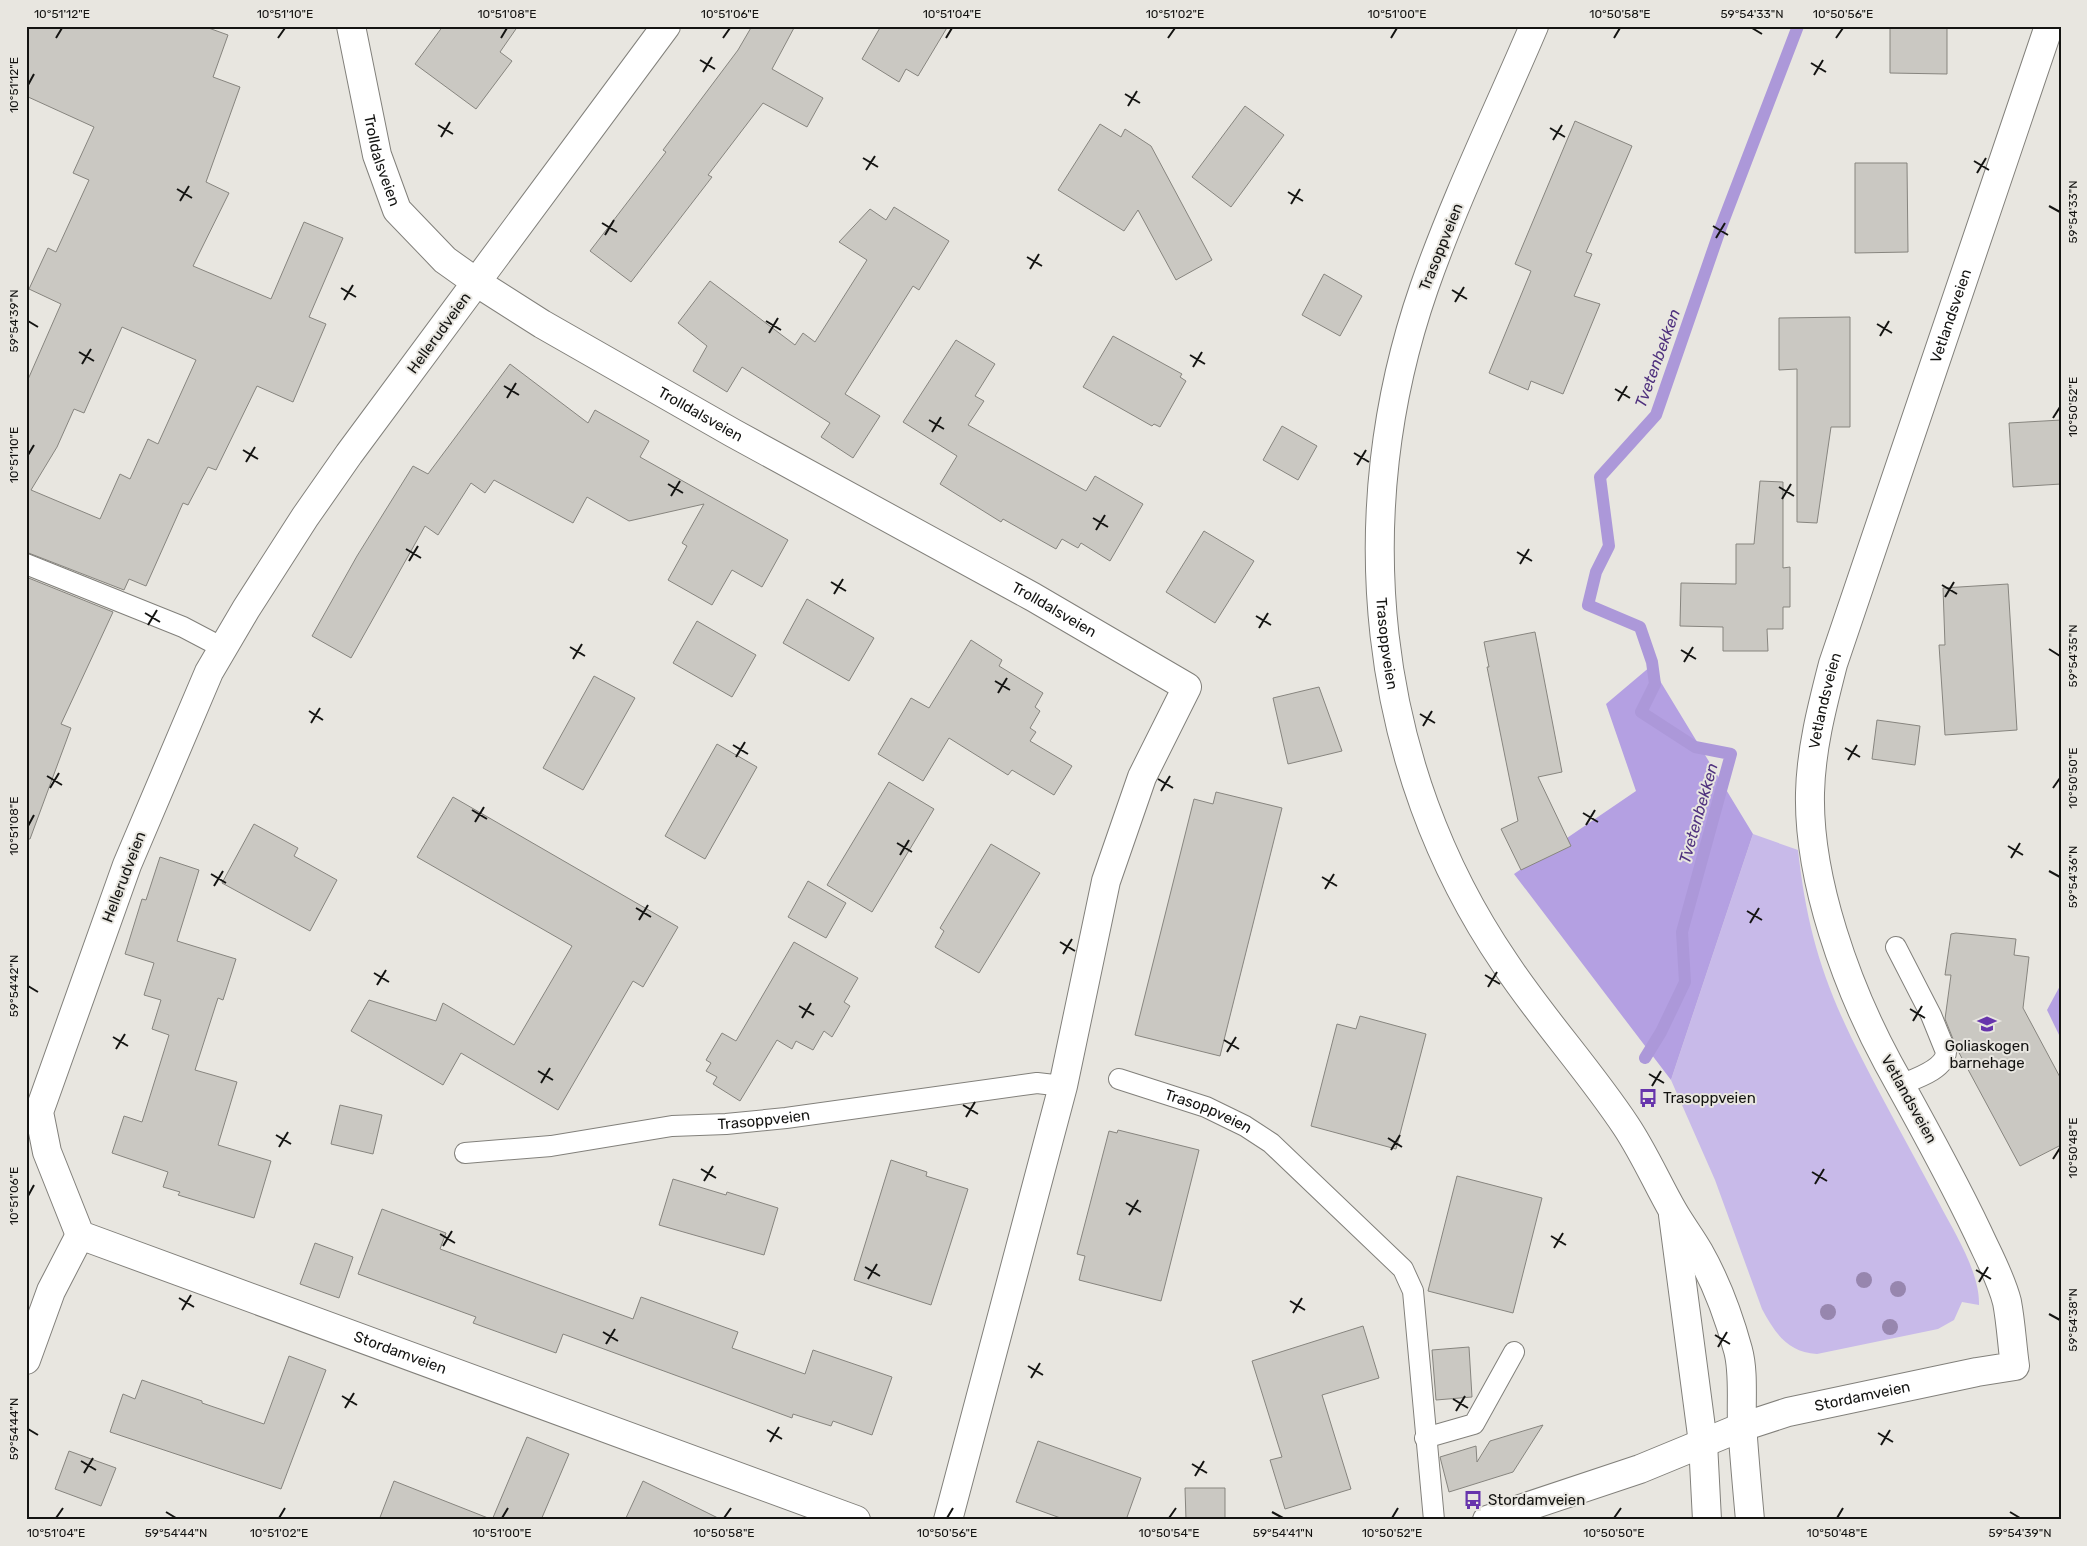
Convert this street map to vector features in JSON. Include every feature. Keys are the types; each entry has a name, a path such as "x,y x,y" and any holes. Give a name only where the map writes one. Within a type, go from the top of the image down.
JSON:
{"street":[{"name":"Trolldalsveien","path":"350,26 377,155 397,210 445,260 542,324 725,428 1033,597 1187,687 1142,777 1106,881 1063,1086"},
{"name":"Hellerudveien","path":"33,1109 127,865 209,672 223,648 305,517 666,26"},
{"name":"Trasoppveien","path":"1534,26 1436,255 1419,304 1397,380 1386,438 1380,496 1379,556 1382,623 1398,715 1409,761 1429,822 1451,872 1471,911 1503,962 1642,1150 1673,1211 1700,1254 1723,1304 1740,1354 1742,1427 1750,1520"},
{"name":"Vetlandsveien","path":"2015,1366 2007,1302 1997,1273 1953,1181 1900,1085 1857,996 1821,897 1815,861 1810,794 1816,732 1836,654 2049,26"},
{"path":"948,1520 1063,1086"},
{"path":"26,1360 51,1291 80,1235 33,1109"},
{"name":"Trasoppveien","path":"1673,1211 1677,1255 1694,1363 1703,1443 1706,1520"},
{"name":"Stordamveien","path":"80,1235 856,1520"},
{"name":"Stordamveien","path":"1487,1520 1640,1469 1742,1427 1788,1412 1977,1372 2015,1366"}],"lane":[{"path":"26,564 183,627 223,648"},
{"path":"1896,948 1931,1016 1946,1056 1942,1063 1900,1085"},
{"name":"Trasoppveien","path":"1119,1079 1206,1107 1245,1126 1271,1143 1403,1269 1413,1291 1426,1438"},
{"name":"Trasoppveien","path":"465,1153 551,1146 672,1126 726,1124 786,1118 1037,1083 1063,1086"},
{"path":"1434,1520 1426,1438 1474,1424 1514,1352"}],"shaded area":[{"path":"1651,666 1753,834 1671,1080 1514,874 1636,791 1606,704"},
{"path":"1753,834 1798,850 1810,924 1831,992 1862,1060 1959,1239 1971,1266 1978,1292 1979,1305 1962,1302 1954,1320 1938,1329 1817,1354 1798,1350 1783,1340 1762,1309 1715,1180 1671,1080"},
{"path":"2061,984 2061,1039 2047,1010"}],"building":[{"path":"26,26 203,26 228,35 213,77 240,87 206,182 229,193 193,266 271,299 304,222 343,238 309,317 326,324 293,402 257,386 216,470 208,467 188,505 183,503 146,586 129,579 124,590 26,552 26,384 61,304 29,289 48,248 56,252 89,180 73,173 94,127 26,96","holes":["122,327 196,360 158,444 148,439 130,479 120,474 100,519 31,490 57,447 74,409 84,413"]},
{"path":"443,26 518,26 500,52 512,61 476,109 415,64"},
{"path":"752,26 795,26 772,69 823,98 807,127 763,103 708,175 712,177 631,282 590,251 666,152 663,150 738,50"},
{"path":"881,26 948,26 918,76 906,69 899,82 862,59"},
{"path":"1890,26 1947,26 1947,74 1890,73"},
{"path":"1245,106 1284,135 1231,207 1192,177"},
{"path":"1575,121 1632,146 1586,252 1592,254 1574,296 1600,304 1563,394 1531,381 1528,390 1489,373 1531,271 1515,264"},
{"path":"1100,124 1121,137 1125,129 1151,146 1212,260 1176,280 1138,210 1124,231 1058,190"},
{"path":"1855,163 1907,163 1908,252 1855,253"},
{"path":"894,207 949,241 919,290 913,286 845,394 880,416 853,458 821,437 830,423 742,367 727,392 693,371 707,346 678,323 710,281 795,345 803,333 815,342 867,260 839,242 870,209 886,220"},
{"path":"1324,274 1362,296 1340,336 1302,315"},
{"path":"1850,317 1850,427 1831,427 1817,523 1797,522 1797,369 1779,370 1779,318"},
{"path":"1113,336 1182,374 1180,377 1186,381 1160,427 1154,424 1152,426 1083,387"},
{"path":"956,340 995,364 975,396 984,401 968,425 1086,491 1095,476 1143,504 1110,561 1081,543 1078,548 1062,539 1056,549 1003,519 1001,522 940,484 957,456 903,422"},
{"path":"510,364 588,423 595,410 649,441 640,457 788,540 762,587 732,570 712,605 668,580 687,546 682,543 704,504 629,521 587,497 573,523 494,480 485,493 471,483 438,535 425,526 351,658 312,636 357,556 413,466 428,474"},
{"path":"2061,420 2061,484 2013,487 2009,423"},
{"path":"1282,426 1317,446 1298,480 1263,460"},
{"path":"1760,481 1783,482 1783,568 1790,567 1790,607 1783,607 1783,629 1767,629 1768,651 1723,651 1723,627 1680,626 1681,583 1736,584 1736,544 1754,544"},
{"path":"1204,531 1254,561 1215,623 1166,592"},
{"path":"26,577 113,612 61,724 71,728 30,839 26,839"},
{"path":"2008,584 2017,730 1945,735 1939,645 1945,645 1943,588"},
{"path":"807,599 874,638 849,681 783,643"},
{"path":"697,621 756,655 732,697 673,663"},
{"path":"1535,632 1562,772 1538,777 1571,846 1521,870 1501,829 1518,821 1487,667 1489,667 1484,642"},
{"path":"971,640 1002,660 999,666 1043,693 1035,707 1040,711 1030,728 1036,732 1030,741 1072,766 1054,795 1012,770 1008,775 949,738 923,781 878,754 911,698 929,708"},
{"path":"594,676 635,698 583,790 543,768"},
{"path":"1319,687 1342,751 1288,764 1273,698"},
{"path":"1877,720 1920,726 1915,765 1872,759"},
{"path":"717,744 757,767 705,859 665,836"},
{"path":"889,782 934,809 872,912 827,885"},
{"path":"1216,792 1282,808 1220,1056 1135,1035 1194,799 1213,804"},
{"path":"453,797 678,927 643,987 633,981 558,1110 461,1053 443,1085 351,1031 369,1000 436,1021 443,1003 514,1045 572,946 417,857"},
{"path":"254,824 298,848 294,856 337,880 310,931 222,883"},
{"path":"991,844 1040,873 979,973 935,947 944,931 940,928"},
{"path":"160,857 199,870 177,941 236,959 223,1000 218,998 195,1070 237,1082 218,1145 271,1161 254,1218 178,1195 180,1192 163,1187 168,1172 112,1153 124,1116 142,1122 169,1035 152,1029 161,1000 144,995 154,963 125,954 142,899 146,900"},
{"path":"808,881 846,903 826,938 788,917"},
{"path":"1951,934 2016,939 2014,955 2029,957 2023,1008 2061,1079 2061,1145 2020,1166 1957,1049 1945,1019 1951,975 1945,975"},
{"path":"794,942 858,978 844,1002 850,1006 832,1037 824,1031 813,1050 796,1041 792,1049 777,1040 740,1101 713,1084 717,1077 706,1071 711,1063 706,1060 722,1033 736,1041"},
{"path":"1360,1016 1426,1034 1396,1149 1311,1126 1337,1024 1356,1029"},
{"path":"340,1105 382,1115 373,1154 331,1144"},
{"path":"1118,1130 1199,1150 1161,1301 1079,1280 1085,1256 1077,1254 1109,1131 1117,1133"},
{"path":"891,1160 927,1172 926,1176 968,1189 931,1305 854,1280"},
{"path":"1457,1176 1542,1198 1513,1313 1428,1291"},
{"path":"673,1179 726,1195 727,1192 778,1208 764,1255 659,1225"},
{"path":"382,1209 446,1233 440,1249 633,1319 641,1297 738,1332 732,1348 805,1374 813,1350 892,1377 872,1435 833,1421 831,1426 793,1414 792,1418 563,1334 556,1353 473,1323 476,1317 358,1274"},
{"path":"315,1243 353,1257 339,1298 300,1284"},
{"path":"1363,1326 1379,1378 1322,1395 1351,1489 1285,1509 1270,1460 1282,1457 1252,1361"},
{"path":"1469,1347 1472,1397 1436,1400 1432,1350"},
{"path":"289,1356 326,1370 281,1489 110,1432 123,1394 135,1399 142,1380 264,1424"},
{"path":"1543,1425 1513,1472 1449,1492 1440,1457 1476,1446 1477,1462 1490,1441"},
{"path":"527,1437 569,1454 541,1520 492,1520"},
{"path":"1038,1441 1141,1478 1126,1520 1066,1520 1016,1502"},
{"path":"69,1451 116,1468 101,1506 55,1489"},
{"path":"394,1481 488,1518 487,1520 379,1520"},
{"path":"643,1481 722,1520 625,1520"},
{"path":"1185,1488 1225,1488 1225,1520 1186,1520"}],"waterway":[{"name":"Tvetenbekken","path":"1645,1058 1661,1032 1685,982 1682,932 1731,754 1695,747 1641,712 1655,684 1652,662 1640,627 1588,605 1596,572 1609,546 1600,477 1656,415 1721,227 1798,26"}],"place":[{"name":"Goliaskogen barnehage","path":"1987,1024"},
{"name":"Trasoppveien","path":"1648,1098"},
{"name":"Stordamveien","path":"1473,1500"}]}
